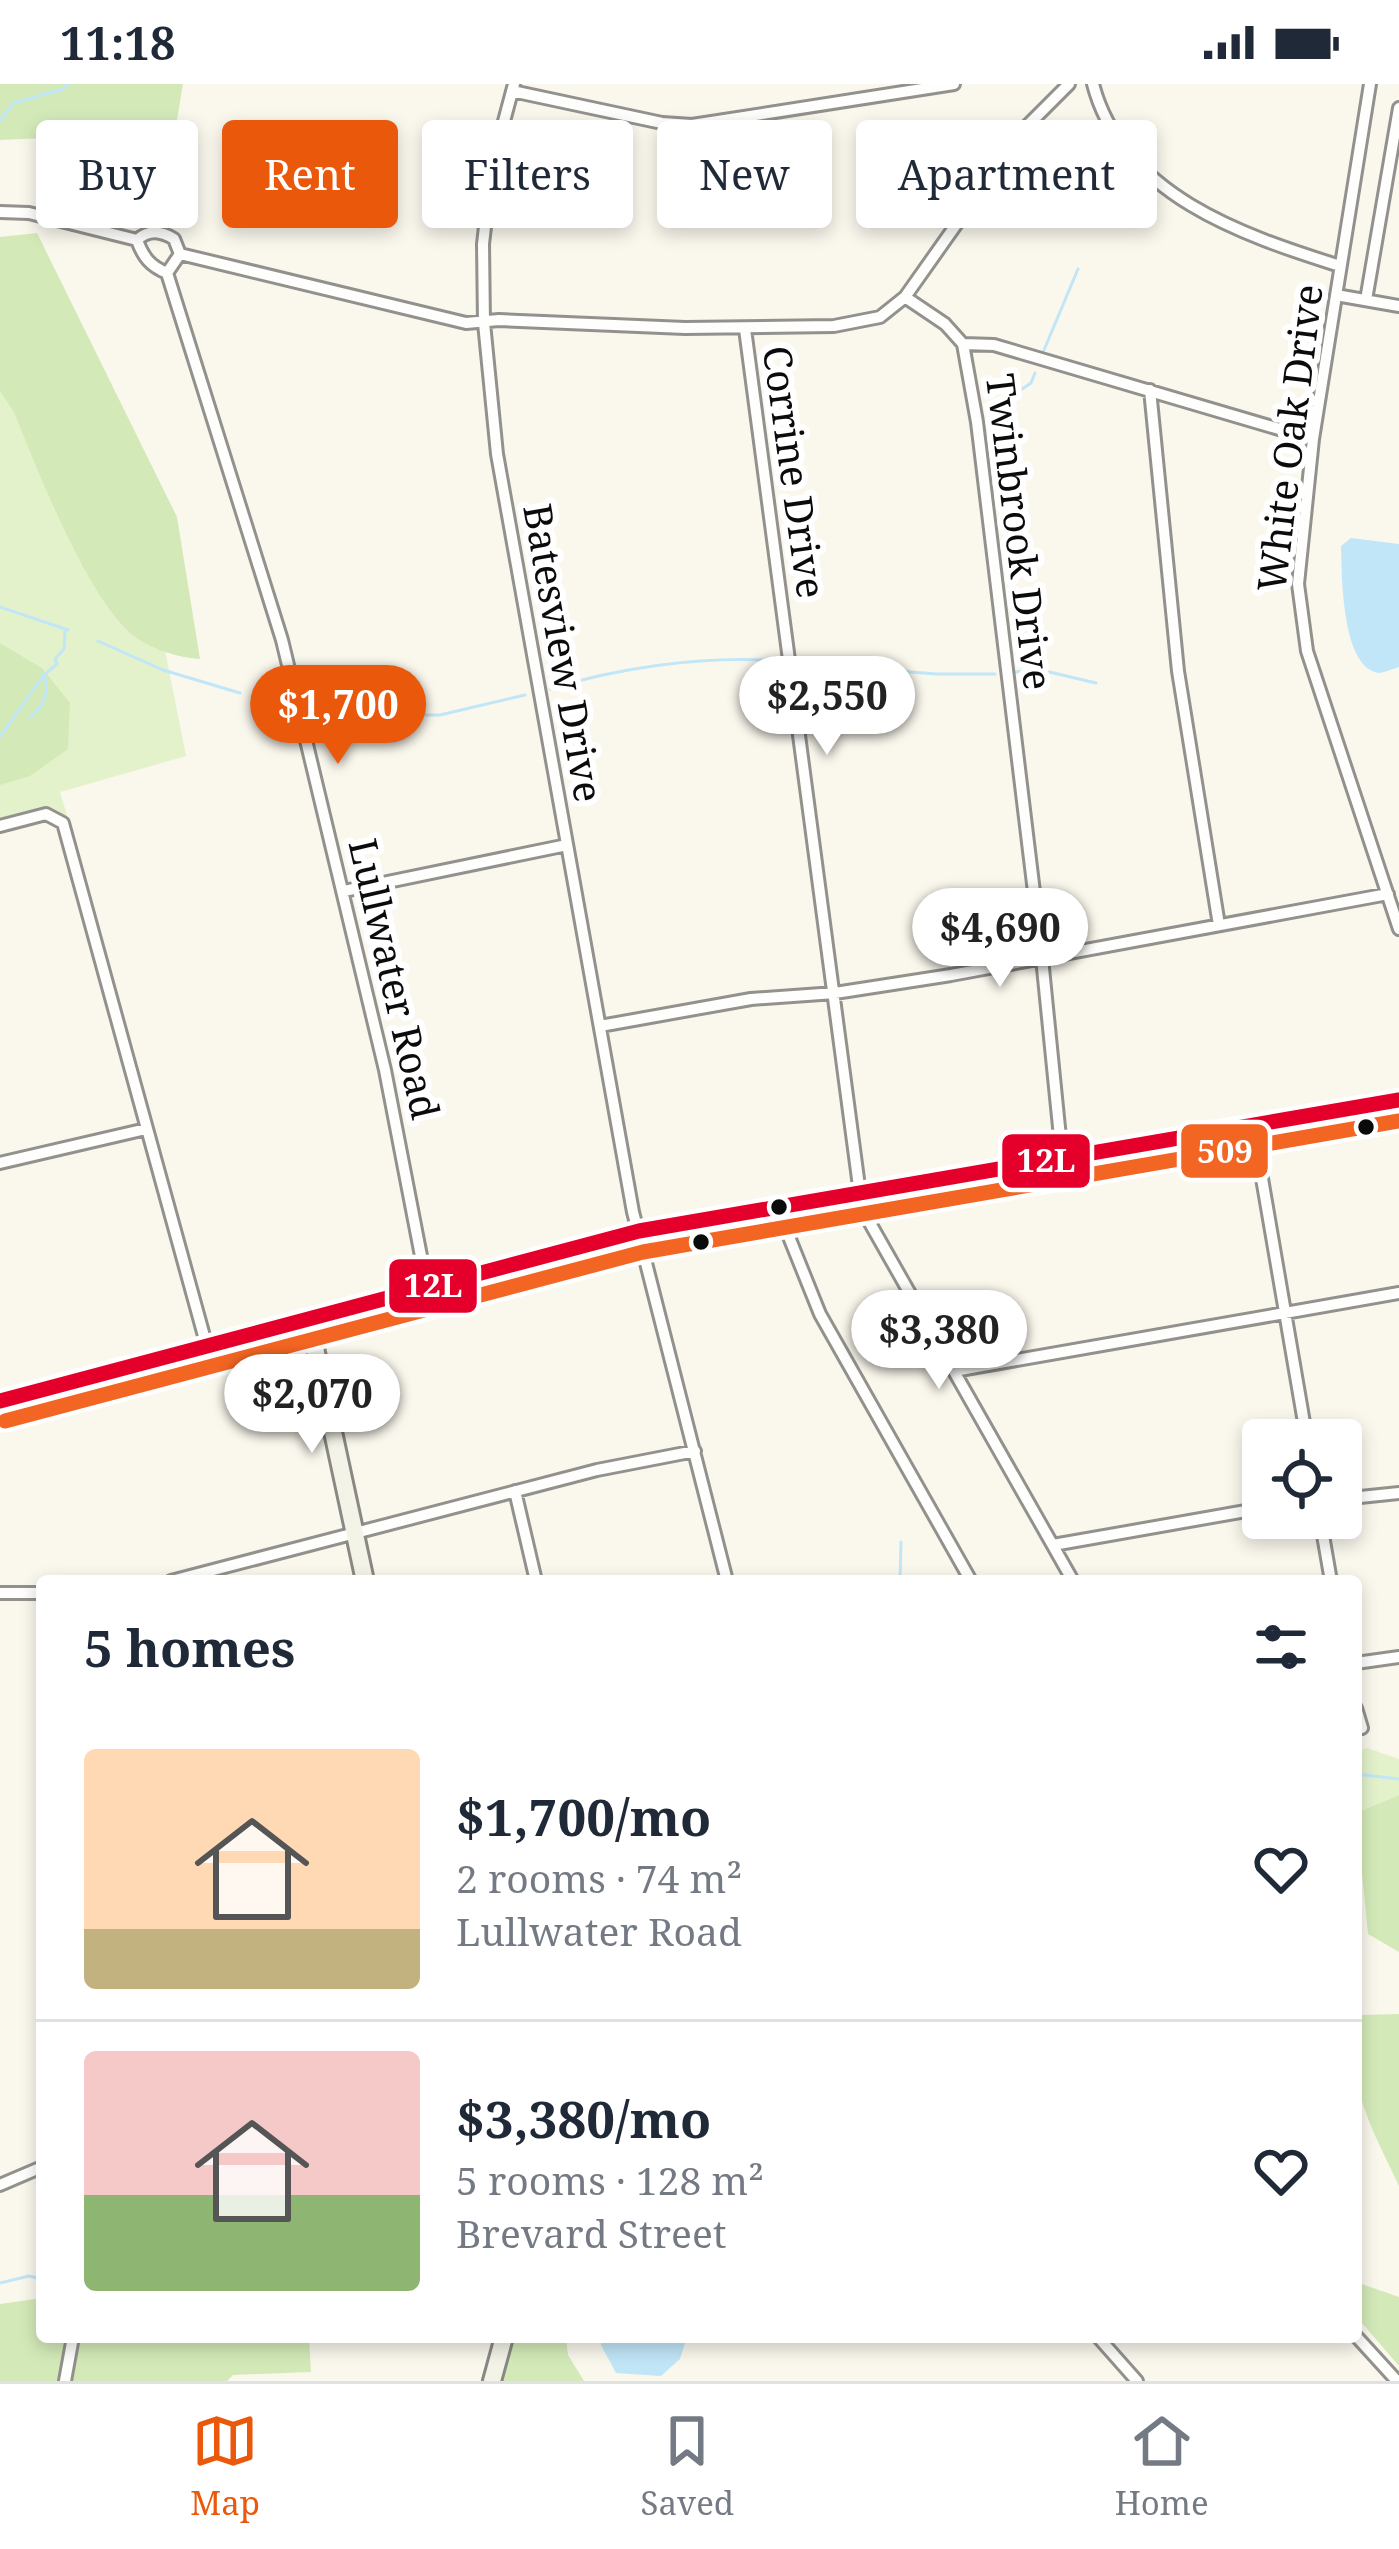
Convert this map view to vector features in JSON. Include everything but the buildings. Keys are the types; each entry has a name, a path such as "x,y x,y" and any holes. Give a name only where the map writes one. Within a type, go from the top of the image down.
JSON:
{"main road":[{"path":"0,1401 639,1231 1399,1100"},
{"path":"309,1320 364,1575"},
{"path":"492,2381 502,2343"}],"street":[{"path":"513,88 662,123 692,125 953,84"},
{"path":"180,254 466,322 745,329 865,322 905,297 1010,147 1069,84"},
{"path":"1093,84 1113,132 1144,173 1172,194 1240,229 1340,266"},
{"name":"White Oak Drive","path":"1370,84 1313,439 1300,553 1301,626 1399,929"},
{"name":"Batesview Drive","path":"513,88 485,210 484,323 497,454 639,1231 725,1575"},
{"path":"1366,300 1399,108"},
{"path":"0,212 29,213 137,240 149,232 166,234 174,239 180,254"},
{"name":"Lullwater Road","path":"137,240 154,268 166,273 282,640 386,1070 427,1287"},
{"path":"166,273 180,254"},
{"path":"1336,295 1399,306"},
{"path":"905,297 945,324 963,344 994,345 1313,439"},
{"name":"Corrine Drive","path":"745,329 863,1214 1070,1575"},
{"name":"Twinbrook Drive","path":"963,344 977,422 1062,1157"},
{"path":"1150,390 1180,691 1219,925"},
{"path":"0,826 46,814 63,823 207,1347"},
{"path":"344,891 567,844"},
{"path":"600,1026 751,999 835,993 1388,894"},
{"path":"1253,1126 1302,1419"},
{"path":"0,1163 146,1129"},
{"path":"777,1207 820,1314 968,1575"},
{"path":"953,1372 1399,1293"},
{"path":"194,1575 514,1491 694,1451"},
{"path":"514,1491 535,1575"},
{"path":"1362,1497 1399,1493"},
{"path":"1053,1544 1242,1512"},
{"path":"1324,1539 1330,1575"},
{"path":"0,1593 36,1593"},
{"path":"1362,1662 1399,1657"},
{"path":"0,2185 36,2170"},
{"path":"65,2381 72,2343"},
{"path":"1103,2343 1137,2381"},
{"path":"1362,2343 1396,2381"}],"green space":[{"path":"0,84 183,84 177,120 36,120 36,138 0,140"},
{"path":"37,233 177,517 200,659 152,647 120,623 84,568 14,412 0,391 0,237"},
{"path":"0,318 161,630 186,756 60,792 67,815 38,811 0,820"},
{"path":"0,643 42,668 70,703 68,749 30,776 0,785"},
{"path":"1362,1749 1399,1759 1399,1795 1362,1810"},
{"path":"1399,1795 1399,1952 1368,1934 1362,1810"},
{"path":"1399,2014 1399,2186 1362,2100 1362,2015"},
{"path":"1362,2284 1399,2297 1399,2366 1362,2323"},
{"path":"36,2299 36,2343 309,2343 311,2372 233,2375 227,2381 0,2381 0,2304"},
{"path":"511,2343 567,2343 568,2355 584,2381 501,2381"}],"water":[{"path":"1351,538 1399,544 1399,667 1381,673 1367,668 1358,656 1346,619 1341,546"},
{"path":"685,2343 680,2359 661,2376 616,2373 601,2345"}],"waterway":[{"path":"0,120 14,103 68,84"},
{"path":"1044,350 1078,269"},
{"path":"988,412 1031,383 1035,373"},
{"path":"0,607 68,630"},
{"path":"0,737 43,676 57,664 65,630"},
{"path":"98,641 163,670 240,693"},
{"path":"550,689 657,666 766,660"},
{"path":"799,663 995,674"},
{"path":"1013,672 1041,670 1096,683"},
{"path":"30,717 44,699 44,677"},
{"path":"313,715 440,715 525,695"},
{"path":"900,1575 901,1542"},
{"path":"1362,1775 1399,1779"},
{"path":"0,2283 36,2278"}],"transit line":[{"name":"12L","path":"0,1401 639,1231 1399,1100"},
{"name":"509","path":"5,1421 643,1252 1399,1121"}]}
